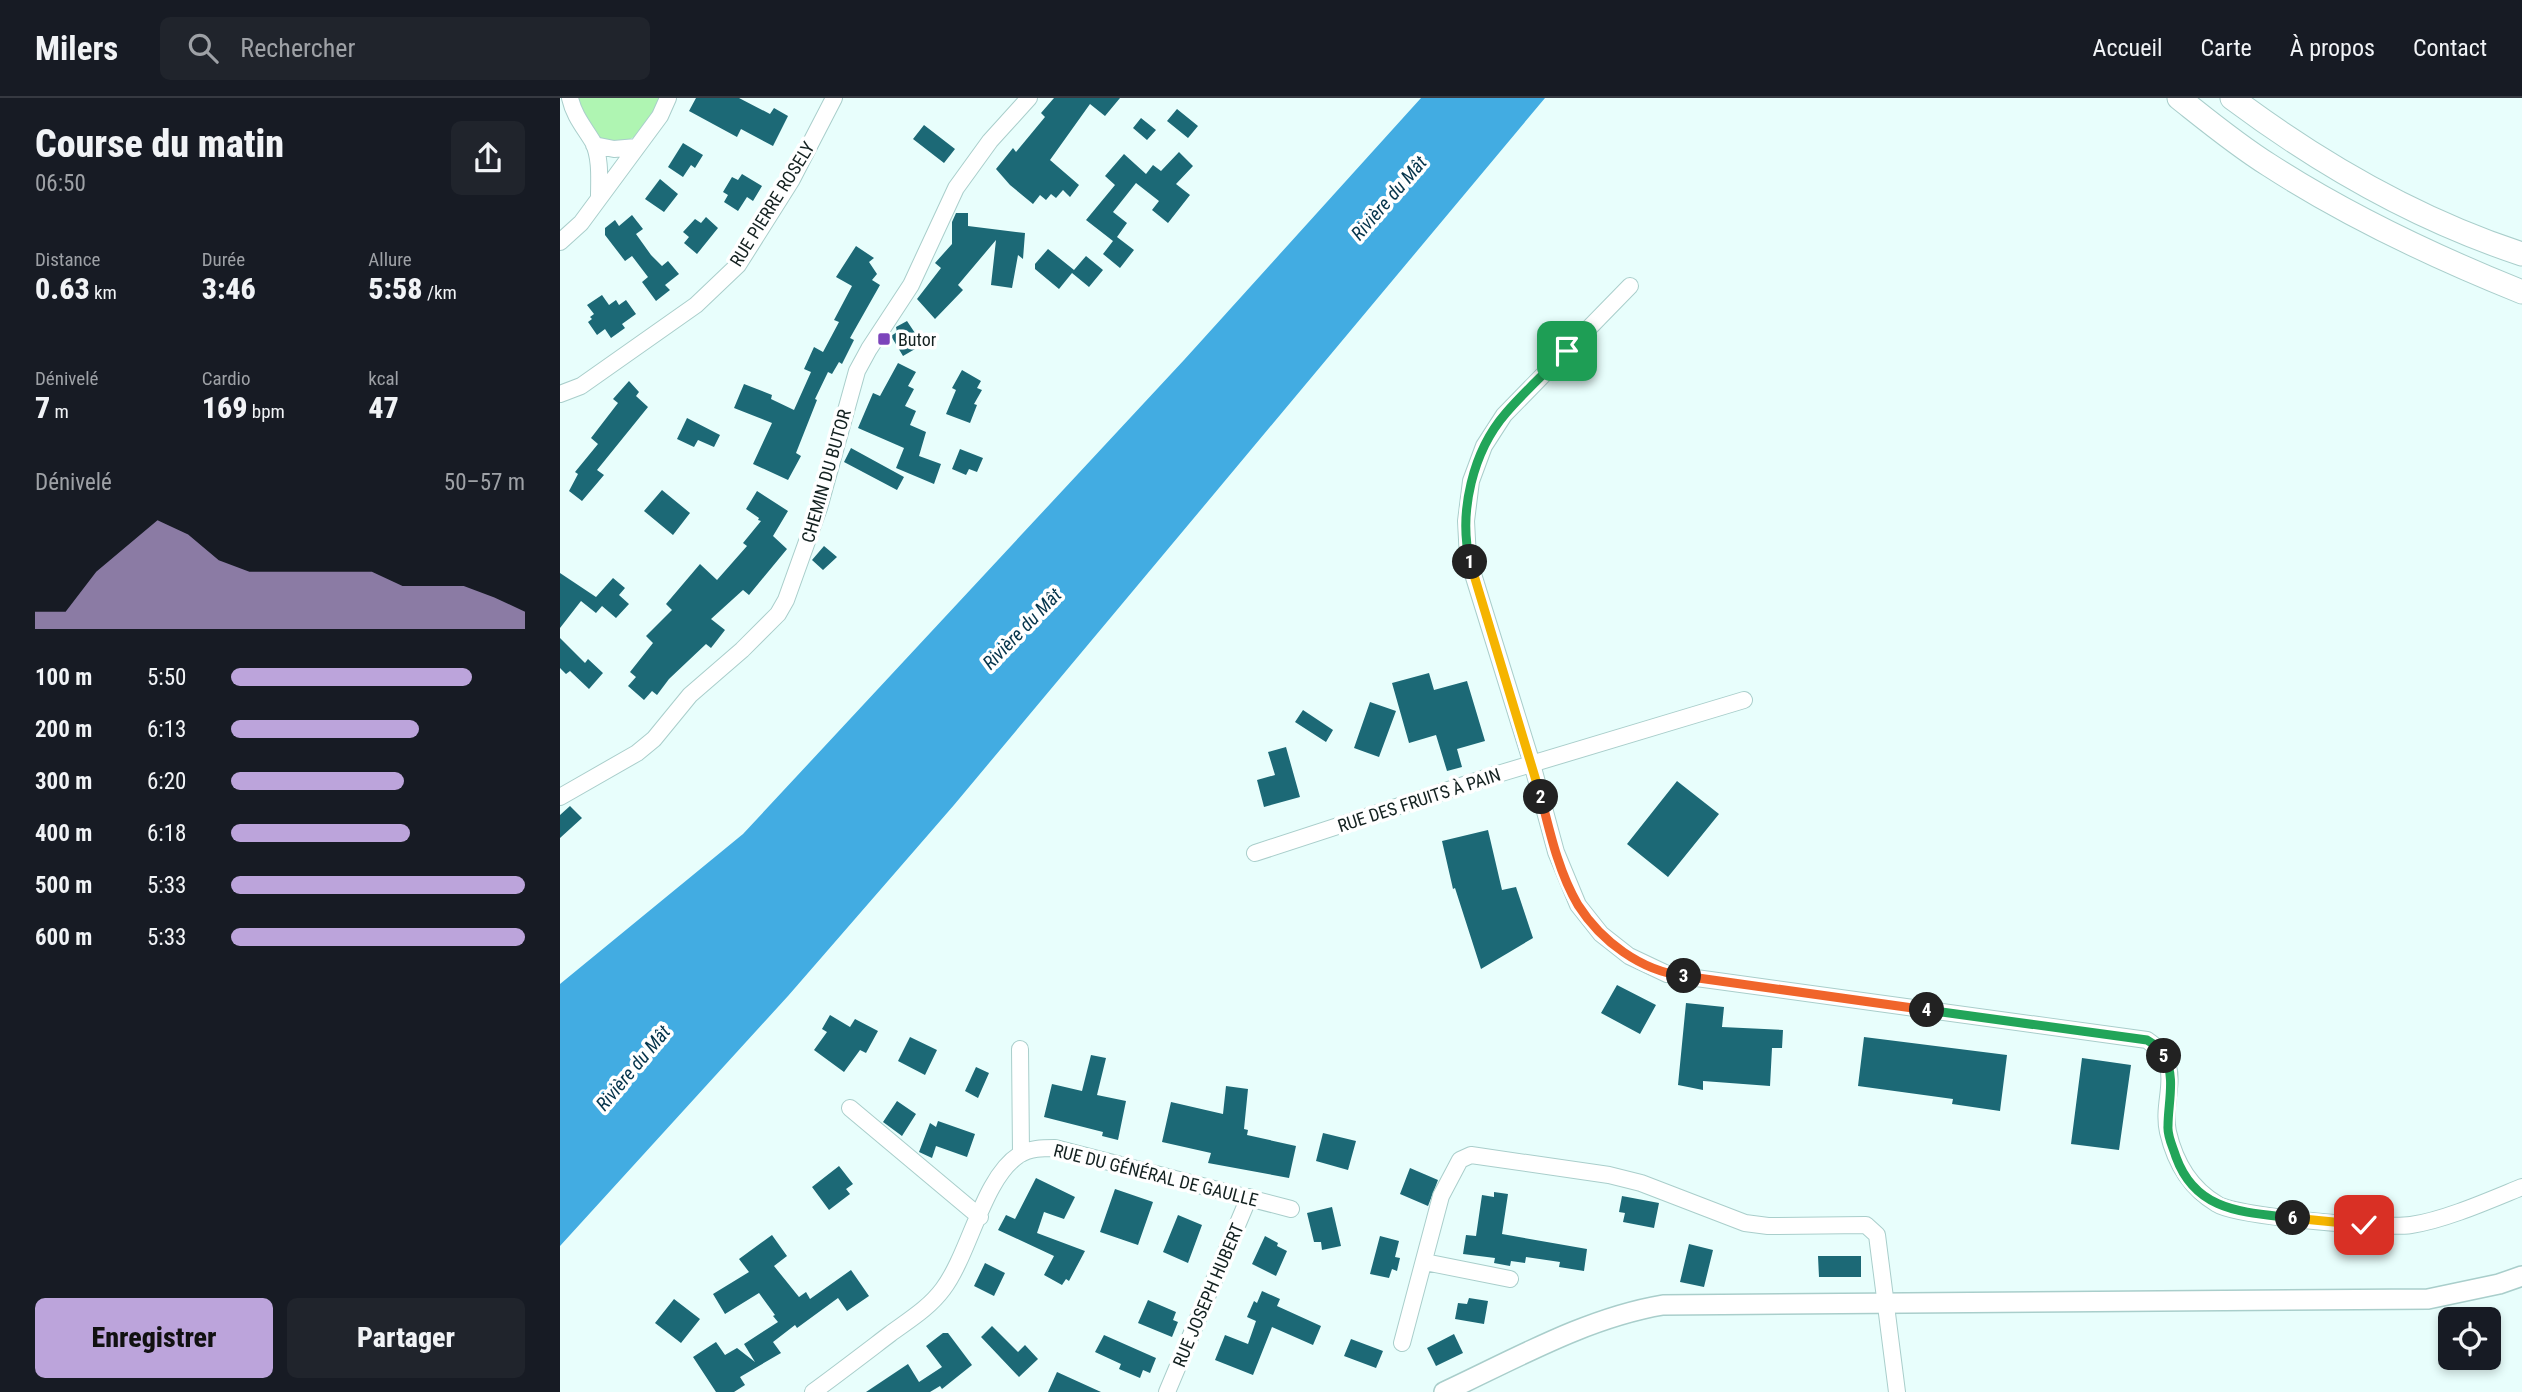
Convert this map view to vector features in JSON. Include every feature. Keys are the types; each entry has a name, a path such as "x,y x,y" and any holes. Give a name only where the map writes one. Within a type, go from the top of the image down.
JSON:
{"highway":[{"path":"2179,98 2245,150 2307,189 2439,256 2522,292"},
{"path":"2232,98 2285,135 2388,196 2451,226 2522,254"}],"main road":[{"path":"1444,1392 1593,1323 1628,1311 1663,1305 2428,1299 2499,1284 2522,1276"}],"street":[{"path":"570,98 574,113 594,145 599,168 599,197"},
{"path":"560,242 581,223 660,116 668,98"},
{"name":"RUE PIERRE ROSELY","path":"560,394 581,386 696,305 738,265 791,181 834,98"},
{"name":"CHEMIN DU BUTOR","path":"560,797 637,752 654,739 690,695 742,650 778,614 786,600 819,508 857,371 911,285 956,188 990,141 1029,98"},
{"path":"594,145 614,149 637,146"},
{"path":"1630,286 1504,415 1484,446 1471,481 1466,521 1468,558 1532,764 1556,852 1578,905 1601,934 1629,956 1667,974 2147,1040 2158,1047 2171,1073 2167,1130 2178,1160 2189,1182 2219,1206 2248,1213 2364,1225 2412,1225 2466,1209 2522,1187"},
{"name":"RUE DES FRUITS À PAIN","path":"1255,853 1532,764 1744,700"},
{"path":"813,1392 926,1307 956,1270 997,1179 1008,1164 1021,1154 1020,1049"},
{"path":"850,1108 980,1217"},
{"name":"RUE DU GÉNÉRAL DE GAULLE","path":"1021,1154 1037,1148 1055,1148 1291,1209"},
{"path":"1402,1343 1441,1196 1460,1160 1471,1155 1641,1183 1745,1223 1768,1226 1866,1226 1877,1235 1897,1392"},
{"name":"RUE JOSEPH HUBERT","path":"1167,1392 1249,1197"},
{"path":"1425,1262 1510,1279"}],"green space":[{"path":"577,98 664,98 640,133 626,141 609,143 595,137 589,130"}],"water":[{"name":"Rivière du Mât","path":"1421,98 1545,98 954,805 788,996 560,1246 560,984 743,834 1184,360"}],"building":[{"path":"696,98 739,98 770,114 774,108 788,116 773,146 741,129 737,137 689,111"},
{"path":"1054,98 1120,98 1105,116 1090,104 1050,160 1079,185 1070,197 1063,190 1056,198 1051,194 1046,200 1040,195 1033,204 996,169 1013,148 1016,152 1045,117 1041,113"},
{"path":"1177,109 1198,126 1188,138 1167,121"},
{"path":"1141,118 1156,130 1147,140 1133,128"},
{"path":"924,125 955,149 944,163 913,139"},
{"path":"683,143 703,155 695,168 691,165 683,177 668,167"},
{"path":"1179,152 1193,166 1176,184 1190,195 1168,223 1152,210 1159,201 1136,183 1113,212 1127,223 1117,237 1134,250 1120,268 1103,254 1113,241 1086,220 1115,185 1105,176 1124,154 1146,174 1153,165 1161,171"},
{"path":"742,174 762,186 753,201 747,197 738,211 724,202 728,195 723,192 732,177 738,180"},
{"path":"660,179 678,194 664,212 645,199"},
{"path":"956,213 968,213 968,226 1025,233 1023,259 1018,255 1012,288 991,285 996,240 958,285 963,290 935,319 917,299 941,268 935,263 952,244 952,222"},
{"path":"632,215 643,229 636,234 651,255 662,266 668,261 679,274 665,285 670,290 656,301 642,282 648,277 632,256 625,261 605,235 605,228 615,220 619,226"},
{"path":"706,217 718,228 697,254 684,243 689,237 683,232 695,219 701,223"},
{"path":"856,246 874,258 869,262 877,274 872,280 880,285 850,338 854,340 842,364 839,362 832,374 828,372 815,399 817,400 796,453 801,456 788,480 753,464 772,423 734,408 744,384 772,395 771,399 794,410 811,372 804,369 814,347 823,352 839,322 834,320 852,286 836,277"},
{"path":"1048,249 1074,270 1086,256 1103,270 1089,287 1072,273 1059,289 1035,269 1035,264"},
{"path":"602,295 609,305 616,300 619,305 626,300 636,314 622,324 625,328 611,338 605,329 597,335 588,322 594,314 587,305"},
{"path":"907,321 919,339 912,344 915,349 903,356 891,336 897,332 896,327"},
{"path":"898,363 916,372 908,386 914,389 905,406 916,411 910,425 926,432 919,456 941,464 934,484 896,468 904,448 858,428 873,393 880,396"},
{"path":"962,370 981,381 977,388 982,390 974,404 977,405 970,423 946,414 956,390 952,388"},
{"path":"629,381 639,392 636,396 648,407 597,470 604,475 582,501 569,491 578,474 575,472 598,444 591,438 618,403 613,399"},
{"path":"687,418 720,435 714,447 698,440 694,447 677,439"},
{"path":"851,448 904,477 897,490 844,462"},
{"path":"960,449 983,458 977,472 969,469 966,475 952,469"},
{"path":"662,490 690,513 673,535 644,511"},
{"path":"757,491 788,511 773,536 787,549 749,595 743,590 711,619 725,630 711,648 706,644 669,679 657,695 652,691 644,700 628,686 636,677 630,672 653,643 646,636 672,610 666,604 700,564 717,580 747,546 743,543 761,521 746,509"},
{"path":"824,546 837,557 823,570 812,560"},
{"path":"560,573 596,597 613,578 625,588 619,595 629,604 616,618 602,606 596,613 581,601 560,628"},
{"path":"560,638 585,663 588,659 603,673 589,689 570,671 566,674 560,668"},
{"path":"1429,673 1434,690 1467,681 1485,741 1457,749 1462,767 1447,771 1436,735 1409,743 1392,683"},
{"path":"1370,702 1396,711 1379,757 1354,748"},
{"path":"1303,710 1333,730 1326,742 1295,722"},
{"path":"1286,747 1300,797 1264,807 1257,780 1275,775 1268,752"},
{"path":"1677,781 1719,814 1668,877 1627,844"},
{"path":"570,806 582,818 560,838 560,815"},
{"path":"1488,830 1502,890 1516,887 1533,938 1481,969 1455,888 1453,889 1442,841"},
{"path":"1617,985 1656,1005 1640,1034 1601,1013"},
{"path":"1686,1003 1724,1007 1722,1027 1783,1030 1782,1048 1772,1048 1770,1086 1703,1081 1703,1090 1678,1085"},
{"path":"830,1015 850,1027 855,1019 878,1031 866,1053 860,1050 844,1072 814,1050 827,1032 822,1029"},
{"path":"910,1037 937,1050 925,1075 898,1061"},
{"path":"1864,1037 2007,1055 2000,1111 1952,1104 1953,1099 1858,1086"},
{"path":"1091,1055 1106,1058 1097,1095 1126,1101 1118,1140 1102,1136 1103,1132 1044,1117 1052,1084 1082,1091"},
{"path":"2082,1058 2131,1065 2119,1150 2071,1144"},
{"path":"976,1067 989,1073 978,1098 965,1091"},
{"path":"1226,1086 1248,1089 1244,1129 1248,1130 1247,1135 1296,1146 1289,1178 1208,1163 1211,1153 1162,1142 1171,1102 1223,1114"},
{"path":"897,1101 916,1114 902,1136 883,1122"},
{"path":"938,1121 975,1134 967,1157 936,1146 932,1158 919,1152 930,1123 936,1127"},
{"path":"1323,1133 1356,1141 1348,1170 1316,1161"},
{"path":"839,1166 853,1184 846,1189 850,1194 829,1210 812,1187"},
{"path":"1410,1168 1438,1180 1428,1206 1400,1194"},
{"path":"1036,1178 1075,1197 1064,1219 1044,1212 1037,1233 1085,1251 1069,1281 1066,1279 1062,1285 1044,1275 1054,1256 998,1230 1006,1215 1015,1219"},
{"path":"1115,1189 1153,1202 1138,1245 1100,1232"},
{"path":"1494,1192 1508,1194 1502,1234 1587,1249 1584,1271 1559,1267 1560,1262 1526,1257 1525,1263 1511,1261 1510,1266 1494,1263 1495,1258 1463,1254 1466,1235 1476,1236 1482,1195 1494,1197"},
{"path":"1622,1196 1659,1203 1654,1228 1623,1222 1625,1213 1619,1212"},
{"path":"1332,1207 1341,1246 1322,1250 1321,1242 1314,1242 1307,1213"},
{"path":"1178,1215 1202,1225 1188,1263 1163,1252"},
{"path":"772,1235 787,1256 774,1266 799,1297 806,1292 810,1299 851,1270 869,1296 847,1311 838,1298 773,1342 781,1353 740,1377 745,1385 734,1392 716,1392 693,1357 716,1342 725,1355 737,1348 755,1362 744,1344 778,1322 759,1293 725,1314 713,1294 749,1272 739,1259"},
{"path":"1265,1236 1287,1251 1276,1276 1252,1264"},
{"path":"1380,1236 1399,1241 1395,1257 1400,1258 1397,1271 1392,1269 1389,1278 1370,1274"},
{"path":"1689,1244 1713,1250 1704,1287 1680,1282"},
{"path":"1818,1256 1861,1256 1861,1277 1819,1277"},
{"path":"985,1263 1005,1273 994,1296 974,1286"},
{"path":"1262,1291 1280,1299 1277,1306 1321,1326 1313,1345 1272,1327 1253,1375 1215,1360 1225,1335 1248,1344 1256,1321 1247,1317"},
{"path":"1469,1298 1488,1301 1484,1324 1455,1319 1458,1303 1467,1304"},
{"path":"674,1299 700,1319 681,1343 655,1323"},
{"path":"1148,1300 1176,1312 1173,1320 1178,1322 1172,1337 1138,1323"},
{"path":"992,1326 1018,1352 1025,1345 1038,1359 1019,1377 981,1337"},
{"path":"943,1333 948,1333 972,1365 942,1389 940,1386 930,1392 866,1392 908,1364 919,1382 942,1367 926,1346"},
{"path":"1454,1334 1463,1353 1436,1366 1427,1348"},
{"path":"1104,1335 1156,1358 1150,1373 1143,1370 1140,1378 1119,1369 1121,1364 1095,1352"},
{"path":"1351,1339 1383,1351 1376,1368 1344,1356"},
{"path":"1057,1372 1101,1392 1048,1392"}],"place":[{"name":"Butor","path":"884,339"}],"route":[{"path":"1567,351 1504,415 1484,446 1471,481 1466,521 1468,558 1532,764 1556,852 1578,905 1601,934 1629,956 1667,974 2147,1040 2158,1047 2171,1073 2167,1130 2189,1182 2219,1206 2248,1213 2364,1225"}]}
